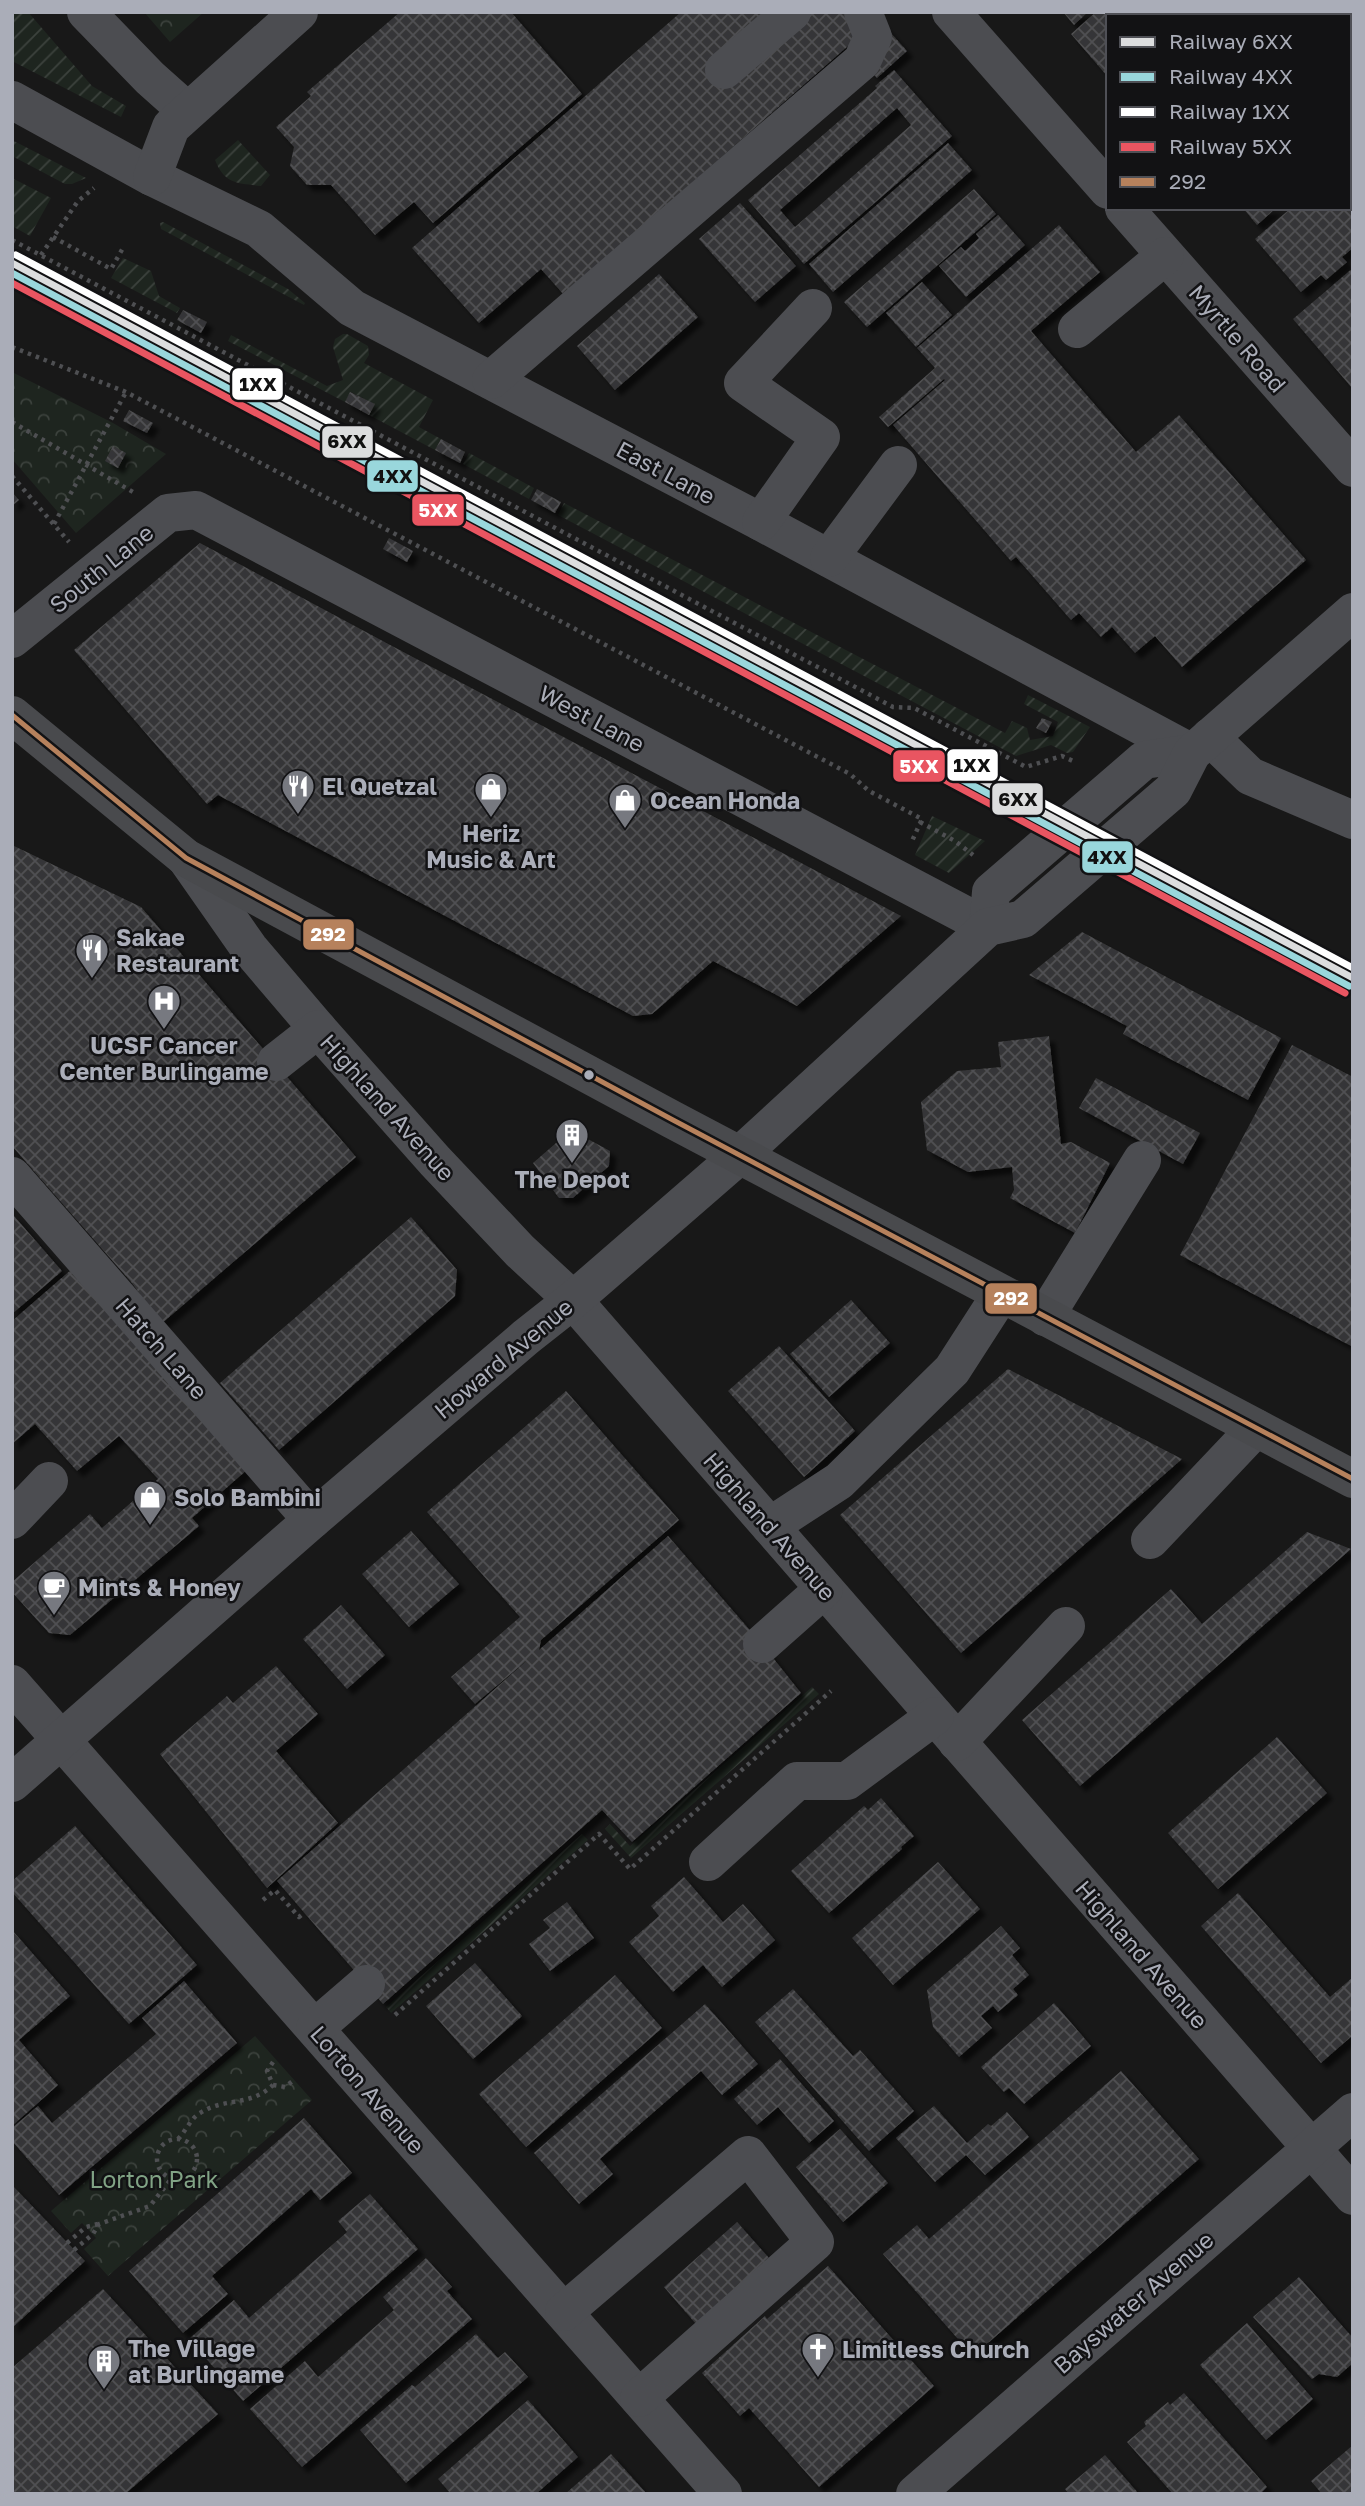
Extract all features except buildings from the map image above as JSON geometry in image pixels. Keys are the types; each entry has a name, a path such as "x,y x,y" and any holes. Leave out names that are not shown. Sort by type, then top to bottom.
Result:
{"main road":[{"path":"12,715 186,858 1353,1479"}],"street":[{"path":"86,12 150,78 187,111"},
{"path":"152,177 171,127 299,12"},
{"path":"724,70 792,12"},
{"path":"491,380 862,61 873,37 863,12"},
{"path":"951,12 1106,188"},
{"name":"East Lane","path":"12,100 152,177 259,229 352,308 829,558 1201,745 1250,776 1353,820"},
{"name":"Myrtle Road","path":"1126,210 1353,468"},
{"path":"1077,329 1166,256"},
{"path":"761,522 821,437 743,383 813,307"},
{"path":"829,558 898,465"},
{"name":"South Lane","path":"12,639 168,513 196,510"},
{"name":"West Lane","path":"196,510 988,928"},
{"path":"988,928 991,892 1067,825 1144,760 1201,745 1353,612"},
{"name":"Highland Avenue","path":"186,858 249,948 318,1029 435,1161 520,1251 573,1300 1353,2196"},
{"name":"Howard Avenue","path":"12,1783 312,1520 740,1155 988,928"},
{"path":"276,1062 318,1029"},
{"path":"1045,1317 1142,1160"},
{"name":"Hatch Lane","path":"12,1176 312,1520"},
{"path":"769,1526 839,1480 952,1370 1002,1294"},
{"path":"1150,1539 1256,1428"},
{"path":"12,1520 49,1480"},
{"path":"762,1644 824,1589"},
{"path":"708,1862 797,1781 847,1781 946,1729 1066,1626"},
{"name":"Lorton Avenue","path":"12,1684 723,2494"},
{"path":"315,2028 366,1984"},
{"name":"Bayswater Avenue","path":"915,2494 1353,2112"},
{"path":"564,2312 748,2155 815,2242 639,2398"}],"path":[{"path":"40,255 78,201 97,186"},
{"path":"53,237 111,269 123,248"},
{"path":"12,240 893,707 914,708 1026,766 1062,756 1073,761"},
{"path":"12,347 126,392 850,775 869,791 922,819 910,845"},
{"path":"54,524 126,392"},
{"path":"12,422 134,492"},
{"path":"12,476 72,546"},
{"path":"920,822 955,841 976,858"},
{"path":"386,2023 599,1834 630,1869 831,1691"},
{"path":"263,1900 275,1890 299,1917 305,1912"},
{"path":"273,2085 267,2071 275,2059"},
{"path":"178,2139 187,2130 195,2115 226,2102 253,2099 273,2085 285,2087 294,2080"},
{"path":"178,2139 190,2144 197,2162 190,2174 171,2179 160,2171 156,2158 161,2146 178,2139"},
{"path":"67,2243 86,2227 150,2206 171,2179"},
{"path":"74,2250 93,2234 99,2224"}],"green space":[{"path":"12,12 28,12 92,86 126,106 121,117 12,61"},
{"path":"144,12 204,12 170,42"},
{"path":"12,140 86,178 65,184 12,156"},
{"path":"238,140 270,175 261,186 233,181 223,174 215,160"},
{"path":"12,178 51,198 30,236 12,226"},
{"path":"163,222 288,289 305,303 304,305 161,229 160,223"},
{"path":"123,258 151,271 159,296 180,308 177,313 111,278"},
{"path":"343,334 368,346 369,355 364,363 433,400 419,427 441,439 435,450 369,415 374,404 351,392 345,402 228,341 231,335 327,386 343,380 333,347 335,339"},
{"path":"12,372 113,423 166,454 76,533 12,459"},
{"path":"469,453 534,488 529,499 463,464"},
{"path":"564,503 1005,733 1012,721 1027,728 1030,740 1053,736 1058,722 1024,704 1028,695 1090,727 1073,752 1067,753 1051,745 1016,756 558,515"},
{"path":"932,816 985,841 949,873 915,855"},
{"path":"812,1687 819,1694 631,1858 605,1829 610,1824 630,1846"},
{"path":"582,1834 588,1840 391,2013 386,2007"},
{"name":"Lorton Park","path":"255,2036 312,2100 108,2276 84,2249 96,2238 82,2223 71,2233 51,2211"}],"rail line":[{"name":"1XX","path":"16,255 1353,968"},
{"name":"6XX","path":"12,263 1353,978"},
{"name":"4XX","path":"12,273 1349,986"},
{"name":"5XX","path":"12,283 1345,993"}],"transit line":[{"name":"292","path":"12,715 186,858 673,1120 1353,1479"}],"place":[{"name":"El Quetzal","path":"298,816"},
{"name":"Heriz Music & Art","path":"491,819"},
{"name":"Ocean Honda","path":"625,830"},
{"name":"Sakae Restaurant","path":"92,980"},
{"name":"UCSF Cancer Center Burlingame","path":"164,1031"},
{"name":"The Depot","path":"572,1165"},
{"name":"Solo Bambini","path":"150,1527"},
{"name":"Mints & Honey","path":"54,1617"},
{"name":"Limitless Church","path":"818,2379"},
{"name":"The Village at Burlingame","path":"104,2391"}]}
